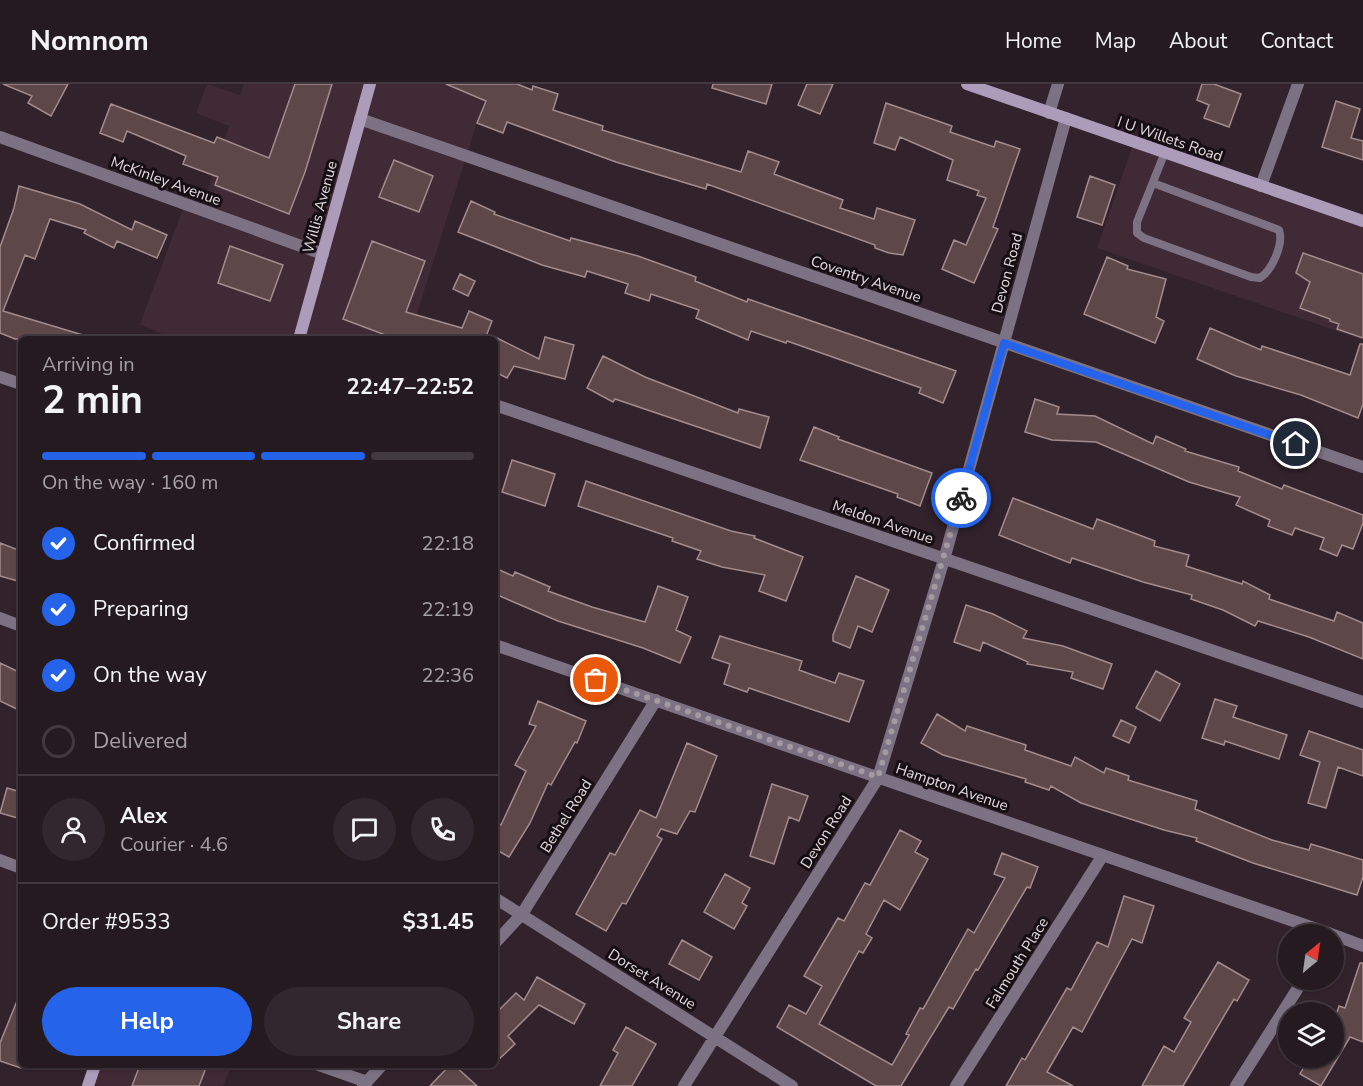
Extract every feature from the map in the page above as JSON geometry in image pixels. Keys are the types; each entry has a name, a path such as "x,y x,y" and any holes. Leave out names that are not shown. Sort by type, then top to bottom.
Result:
{"main road":[{"name":"Willis Avenue","path":"301,336 370,84"},
{"name":"I U Willets Road","path":"967,84 1363,221"},
{"path":"88,1086 93,1068"}],"street":[{"path":"1049,113 1058,84"},
{"path":"1261,186 1298,84"},
{"name":"Devon Road","path":"684,1086 878,777 944,558 1066,118"},
{"name":"Coventry Avenue","path":"360,119 1363,467"},
{"name":"McKinley Avenue","path":"0,137 323,254"},
{"path":"0,377 18,383"},
{"name":"Meldon Avenue","path":"498,406 1363,702"},
{"path":"0,618 18,625"},
{"name":"Hampton Avenue","path":"498,646 1301,924"},
{"name":"Bethel Road","path":"498,940 522,914 656,700"},
{"name":"Falmouth Place","path":"956,1086 1103,855"},
{"path":"0,860 18,867"},
{"name":"Dorset Avenue","path":"498,900 792,1086"},
{"name":"Hampton Avenue","path":"1344,939 1363,945"},
{"path":"1236,1086 1297,990"},
{"path":"326,1068 365,1084 379,1068"}],"lane":[{"path":"1153,183 1279,230 1281,236 1278,247 1266,274 1260,278 1251,277 1144,238 1135,228 1165,152"}],"shaded area":[{"path":"207,84 240,95 244,84 489,84 410,336 166,336 140,324 185,203 201,209 229,126 196,113"},
{"path":"1134,142 1363,221 1363,340 1097,248"},
{"path":"94,1068 231,1068 223,1086 88,1086"}],"building":[{"path":"3,84 68,84 51,116 28,103 32,96"},
{"path":"295,84 332,84 305,172 289,214 215,185 218,177 183,164 186,156 127,131 123,142 100,133 111,104 214,143 217,137 269,158"},
{"path":"446,84 517,84 532,90 533,86 558,94 553,110 603,126 602,130 741,172 748,151 779,162 774,174 843,200 840,208 874,219 877,208 915,220 903,255 889,253 875,248 875,245 707,184 706,189 616,162 507,122 503,133 477,123 486,101"},
{"path":"713,84 772,84 766,104 712,88"},
{"path":"807,84 833,84 820,114 798,105"},
{"path":"1202,84 1214,84 1241,94 1229,127 1204,118 1209,105 1197,100"},
{"path":"1336,101 1360,109 1351,138 1363,141 1363,160 1322,147"},
{"path":"886,103 952,126 950,132 994,147 996,141 1020,149 993,227 998,229 974,283 942,269 954,240 966,245 986,198 977,195 979,191 947,180 953,160 900,137 895,150 874,143"},
{"path":"394,160 433,176 419,212 379,197"},
{"path":"1090,176 1115,185 1102,225 1077,217"},
{"path":"19,186 80,204 132,230 135,221 167,235 157,258 117,241 114,248 84,233 86,230 50,219 35,259 25,255 3,311 83,336 18,336 18,339 15,339 0,333 0,247"},
{"path":"471,201 495,212 494,214 570,241 571,238 638,256 696,277 695,281 747,302 748,299 956,371 943,403 919,393 921,388 787,341 786,343 751,331 748,340 696,318 699,310 651,294 649,301 625,293 628,284 587,271 585,277 542,265 458,232"},
{"path":"372,241 425,261 406,312 462,328 469,311 492,321 486,336 388,336 343,319"},
{"path":"230,246 283,265 270,301 218,283"},
{"path":"1303,253 1363,274 1363,338 1337,329 1339,324 1300,308 1310,282 1296,273"},
{"path":"1107,257 1128,266 1127,269 1166,279 1156,317 1164,321 1155,343 1084,314"},
{"path":"460,274 475,281 468,296 453,289"},
{"path":"1210,328 1261,350 1262,346 1350,375 1360,344 1363,344 1363,404 1358,418 1301,395 1236,376 1197,359"},
{"path":"545,337 574,345 565,379 514,366 507,378 498,374 498,338 539,359"},
{"path":"603,356 645,377 738,413 739,409 769,417 760,448 615,399 613,402 587,388"},
{"path":"1035,399 1059,407 1057,414 1095,416 1153,444 1156,436 1186,449 1185,451 1239,467 1238,471 1282,489 1284,485 1363,515 1363,523 1353,549 1342,545 1337,556 1320,549 1324,538 1295,528 1292,535 1268,526 1270,520 1236,505 1240,497 1189,482 1096,442 1052,440 1025,432"},
{"path":"814,427 839,437 838,439 932,473 920,506 897,497 898,494 800,460"},
{"path":"512,460 555,474 545,506 502,492"},
{"path":"586,481 731,531 755,536 754,538 803,557 786,601 759,591 765,575 722,567 697,559 701,551 672,541 673,538 578,506"},
{"path":"1013,498 1093,529 1097,519 1155,541 1154,546 1189,555 1186,566 1242,584 1243,581 1270,595 1269,599 1334,621 1337,612 1363,623 1363,659 1309,637 1258,621 1255,626 1223,610 1191,599 1192,595 1143,582 1072,558 1070,563 999,535"},
{"path":"0,543 18,550 18,581 0,576"},
{"path":"498,569 513,576 515,572 550,587 548,591 592,607 645,622 658,586 688,597 676,630 691,637 680,663 643,648 558,621 498,595"},
{"path":"856,576 889,590 872,632 858,626 850,648 833,641 833,635"},
{"path":"966,605 993,614 1027,631 1023,638 1063,646 1112,664 1103,689 1071,678 1073,672 1027,664 1028,662 983,642 980,651 954,642"},
{"path":"720,636 802,661 799,670 835,683 839,673 864,681 849,722 749,688 747,692 724,684 730,664 712,658"},
{"path":"0,663 18,672 18,710 0,701"},
{"path":"1156,671 1180,684 1160,721 1136,708"},
{"path":"1215,699 1237,706 1233,717 1287,735 1279,759 1225,741 1224,745 1202,738"},
{"path":"538,701 586,721 577,743 575,742 551,785 548,783 530,823 509,857 498,851 498,823 501,825 526,771 515,765 536,726 529,724"},
{"path":"937,714 965,731 967,726 1026,745 1025,750 1071,766 1075,757 1104,773 1106,768 1129,776 1128,780 1197,801 1195,809 1272,840 1309,850 1311,844 1363,860 1363,877 1357,895 1253,863 1196,841 1197,838 1164,830 1081,803 1051,786 1049,790 1025,782 1026,779 943,755 921,743"},
{"path":"1121,720 1136,727 1129,743 1113,736"},
{"path":"1309,731 1363,750 1363,776 1338,767 1326,808 1308,803 1320,762 1300,755"},
{"path":"687,743 717,756 695,812 690,811 677,834 661,829 657,836 662,839 626,904 622,903 606,931 576,914 610,853 615,855 640,810 656,818"},
{"path":"772,784 808,796 799,821 789,817 774,864 750,856"},
{"path":"7,788 18,791 18,818 0,813"},
{"path":"900,830 921,841 915,852 928,859 900,910 884,900 866,934 872,938 863,953 859,951 819,1024 892,1065 909,1035 906,1034 920,1008 923,1009 968,929 974,933 1005,878 994,874 1002,853 1038,867 1030,888 1027,887 978,970 976,969 953,1009 949,1007 901,1086 876,1086 777,1027 789,1005 806,1014 822,986 804,976 838,918 844,921 865,883 870,885"},
{"path":"725,874 750,888 742,903 747,906 734,929 704,912"},
{"path":"1124,896 1154,906 1142,943 1132,939 1082,1032 1073,1027 1047,1072 1073,1086 1006,1086 1022,1058 1025,1060 1067,988 1071,990 1097,942 1108,947"},
{"path":"682,940 712,957 699,980 669,964"},
{"path":"1218,962 1249,980 1237,1001 1234,999 1183,1086 1142,1086 1164,1046 1174,1052 1191,1022 1184,1018"},
{"path":"1360,963 1363,963 1363,1042 1350,1037 1344,1047 1345,1008"},
{"path":"537,977 585,1004 574,1024 539,1005 508,1036 515,1044 498,1060 498,1011 516,993 524,1000"},
{"path":"18,998 18,1067 0,1061 0,1043"},
{"path":"626,1027 656,1044 632,1086 600,1086 618,1053 613,1050"},
{"path":"139,1068 206,1068 199,1086 132,1086"},
{"path":"447,1068 457,1068 477,1086 430,1086"},
{"path":"1303,1068 1332,1068 1321,1086 1300,1074"}],"way so far":[{"path":"596,680 878,777 961,498"}],"route":[{"path":"961,498 1004,343 1296,444"}]}
